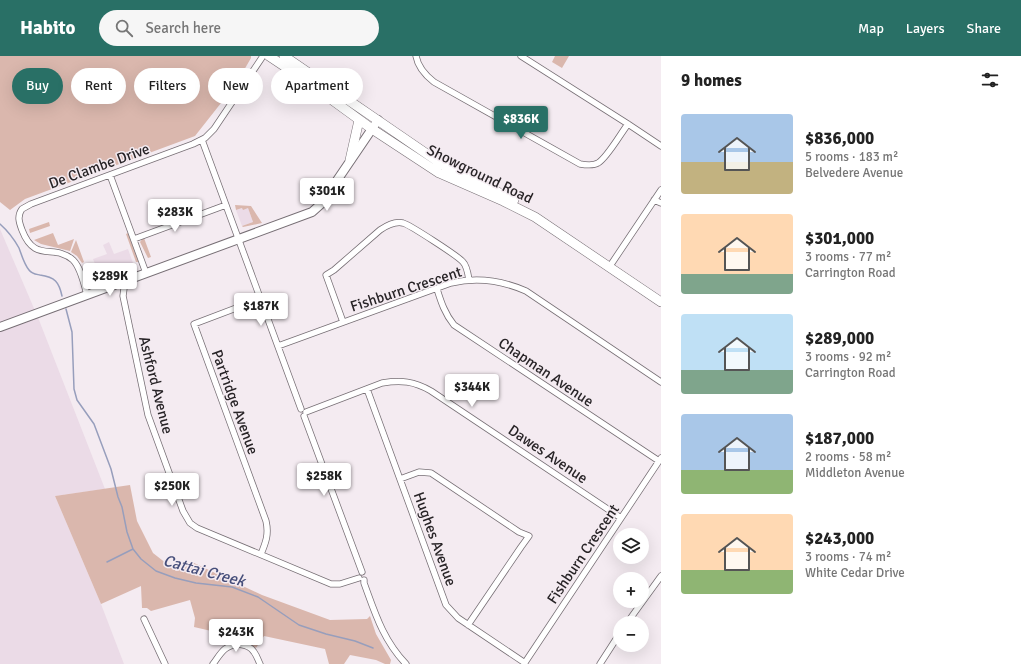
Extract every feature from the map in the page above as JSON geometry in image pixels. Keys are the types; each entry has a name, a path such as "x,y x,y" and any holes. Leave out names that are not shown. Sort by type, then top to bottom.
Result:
{"main road":[{"name":"Showground Road","path":"269,56 372,129 439,173 503,201 535,217 661,302"},
{"name":"Showground Road","path":"284,56 443,165 524,204 661,295"},
{"path":"350,160 359,120"},
{"path":"0,327 312,212 321,204 378,120"}],"street":[{"name":"De Clambe Drive","path":"87,295 74,262 65,256 34,248 27,242 20,223 19,216 22,209 27,205 202,140 214,129 263,56"},
{"path":"416,56 424,73 434,82 580,164 590,165 599,163 628,124"},
{"path":"521,56 661,146"},
{"path":"202,140 383,632 394,650 406,664"},
{"path":"110,175 146,273"},
{"path":"612,263 661,190"},
{"path":"654,200 661,203"},
{"path":"134,239 226,205"},
{"path":"343,322 326,275 334,270 387,225 403,223 457,256 464,262 469,280"},
{"name":"Fishburn Crescent","path":"278,346 451,284 469,280 486,280 504,282 526,291 661,382"},
{"name":"Ashford Avenue","path":"125,281 123,296 148,415 186,517 190,523 197,528 331,584 340,584 362,577"},
{"name":"Chapman Avenue","path":"437,289 448,319 454,325 660,460"},
{"name":"Partridge Avenue","path":"260,299 194,324 266,521 268,538 261,554"},
{"name":"Dawes Avenue","path":"303,412 382,383 394,381 419,384 621,518"},
{"name":"Hughes Avenue","path":"367,389 446,605 453,614 524,663"},
{"name":"Fishburn Crescent","path":"524,663 660,460"},
{"path":"400,479 418,472 431,473 520,532 530,536 468,625"},
{"path":"632,616 661,576"},
{"path":"144,619 165,664"},
{"path":"213,664 225,649 232,645 238,644 246,646 252,650 260,664"},
{"path":"600,664 613,644"}],"shaded area":[{"path":"0,56 251,56 245,68 208,68 208,104 220,104 195,136 25,199 10,210 0,202"},
{"path":"555,56 569,56 562,68 552,62"},
{"path":"235,205 251,206 262,223 243,227 242,226 253,222 248,208 236,210"},
{"path":"248,208 253,222 242,226 236,210"},
{"path":"49,222 50,226 30,233 29,229"},
{"path":"0,229 39,320 105,489 55,496 101,604 124,664 0,664"},
{"path":"53,233 58,245 74,239 70,251 41,244 34,240"},
{"path":"128,233 138,262 136,262 126,234"},
{"path":"143,238 151,257 148,258 140,242"},
{"path":"76,240 84,262 82,263 77,256 71,252"},
{"path":"109,242 114,254 128,249 134,266 101,278 93,259 107,254 103,245"},
{"path":"95,263 101,278 105,277 105,279 91,283 85,267"},
{"path":"130,485 137,521 153,553 176,571 194,563 262,595 330,620 367,619 370,616 376,634 391,660 390,664 350,655 344,664 329,664 325,649 264,636 256,648 241,642 229,642 225,644 220,633 194,627 195,618 190,600 151,611 147,608 142,608 141,586 101,604 55,496"}],"waterway":[{"name":"Cattai Creek","path":"0,224 15,241 23,260 30,271 34,274 49,277 56,281 62,296"},
{"name":"Cattai Creek","path":"66,309 72,332 74,389 77,400 94,424 111,469 122,507 127,532 133,549 141,559 156,571 175,578 196,583 232,587 258,597 299,625 326,634 355,641 373,648"},
{"path":"107,562 133,549"}]}
